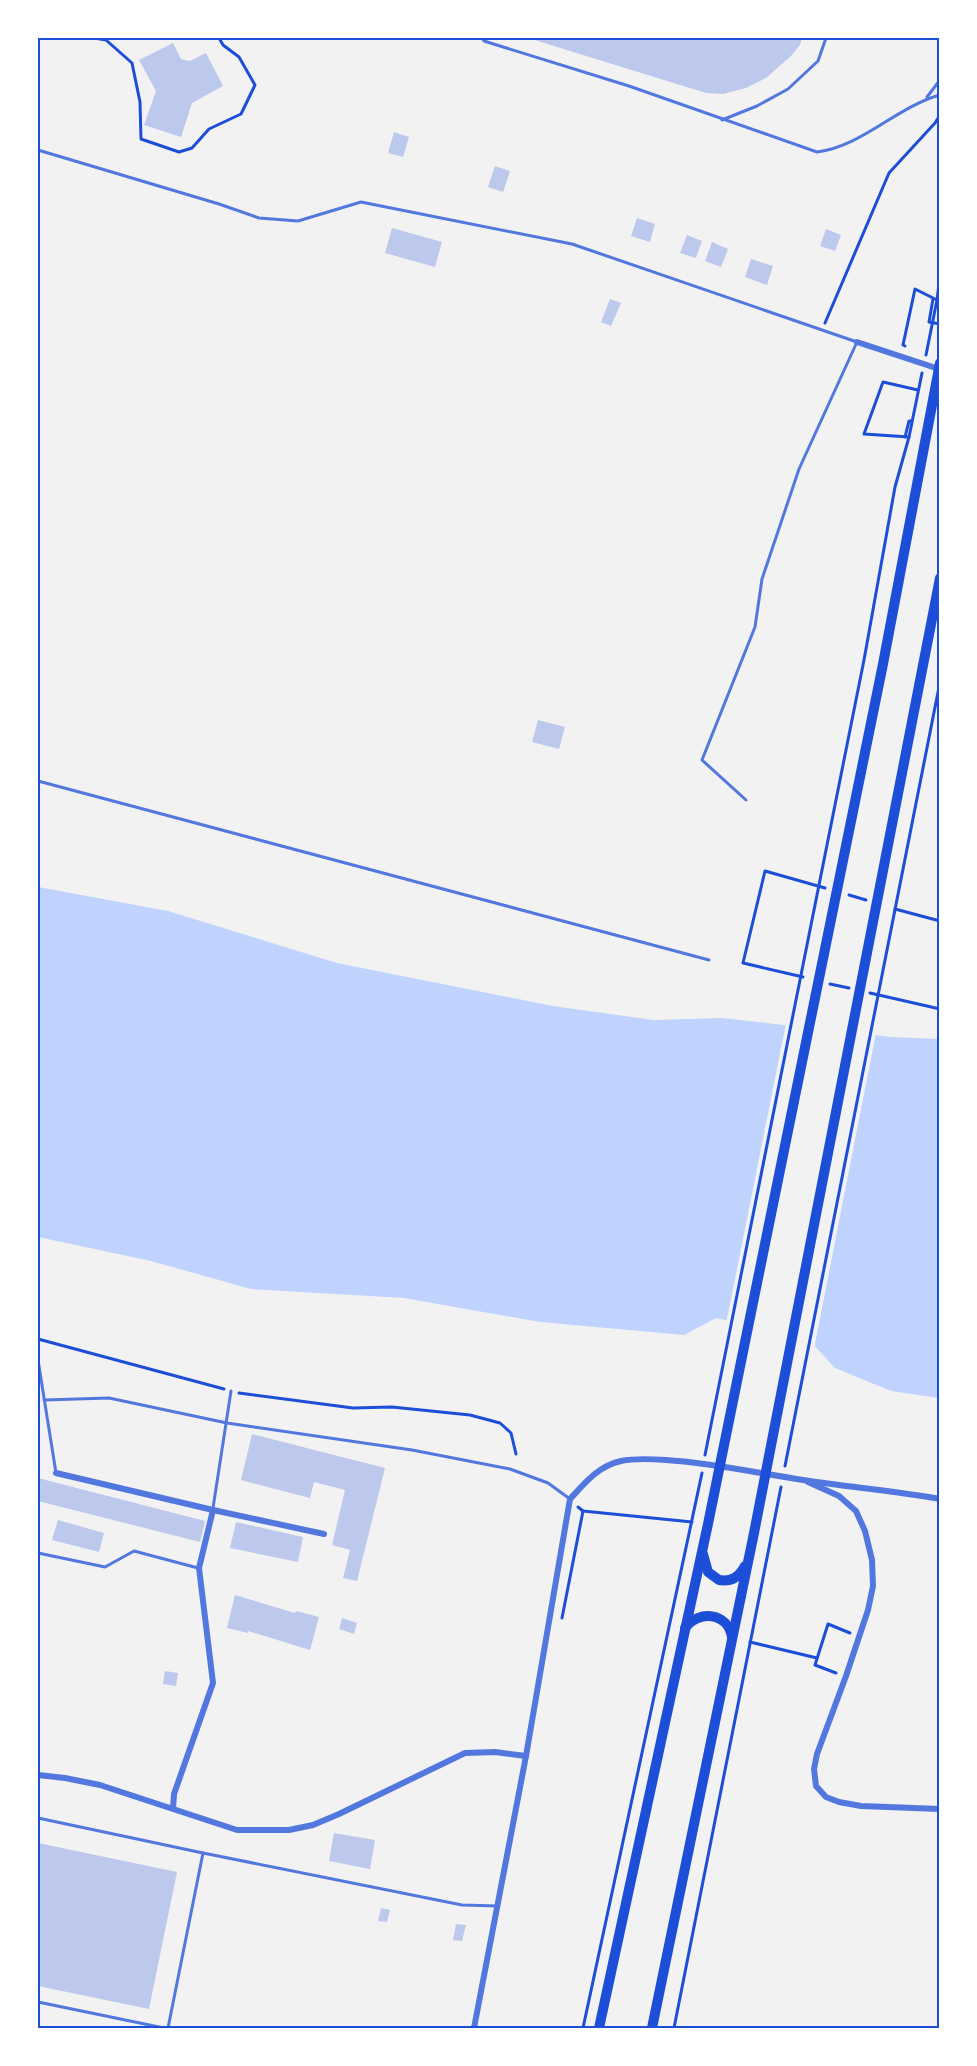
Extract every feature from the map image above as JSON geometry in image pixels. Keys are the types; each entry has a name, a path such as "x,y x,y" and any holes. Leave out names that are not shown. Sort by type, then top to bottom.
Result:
{"main road":[{"path":"599,2028 708,1524 883,664 939,363"},
{"path":"652,2028 754,1533 939,578"},
{"path":"702,1551 708,1572 719,1581 739,1576 749,1557"},
{"path":"685,1628 698,1617 707,1615 720,1618 732,1633 732,1643"}],"street":[{"path":"857,342 939,369"},
{"path":"474,2028 526,1755 570,1499 589,1478 604,1468 621,1461 649,1459 729,1466 802,1480 939,1499"},
{"path":"56,1473 324,1534"},
{"path":"802,1480 839,1496 856,1511 866,1531 872,1560 873,1586 859,1637 817,1754 814,1769 816,1786 826,1797 839,1802 861,1806 939,1809"},
{"path":"173,1808 174,1794 213,1683 200,1568 213,1510"},
{"path":"38,1775 100,1785 237,1830 289,1830 313,1825 339,1814 465,1753 495,1752 526,1755"}],"lane":[{"path":"482,38 484,41 629,86 817,152 834,150 884,124 926,98 939,94"},
{"path":"722,120 788,89 818,61 826,38"},
{"path":"926,98 939,80"},
{"path":"38,150 259,218 298,221 361,202 572,244 857,342 800,469 762,579 755,627 702,760 746,800"},
{"path":"38,781 709,960"},
{"path":"38,1360 56,1473"},
{"path":"213,1510 231,1391"},
{"path":"44,1400 108,1398 226,1423 372,1443 510,1469 548,1483 570,1499"},
{"path":"38,1553 105,1567 134,1551 200,1568"},
{"path":"38,1818 462,1905 498,1906"},
{"path":"38,2002 166,2028 203,1853"}],"path":[{"path":"94,38 106,40 132,63 140,102 141,139 179,152 192,148 209,129 241,114 255,85 239,57 223,45 219,38"},
{"path":"822,330 889,173 935,123 939,115"},
{"path":"912,348 903,345 915,289 937,300 939,276"},
{"path":"933,298 928,322 939,324"},
{"path":"921,351 930,353"},
{"path":"583,2028 692,1521 864,660 895,487 909,437 864,434 884,382 928,392"},
{"path":"905,437 909,421"},
{"path":"785,1466 939,682"},
{"path":"38,1339 231,1391 353,1408 392,1407 470,1415 500,1423 511,1433 516,1454"},
{"path":"675,2028 783,1478"},
{"path":"583,1511 692,1521"},
{"path":"846,1676 815,1665 828,1624 859,1637"},
{"path":"750,1642 817,1658"}],"water":[{"path":"38,887 168,911 337,963 553,1006 653,1020 722,1018 891,1037 939,1039 939,1398 891,1391 835,1368 808,1339 716,1318 684,1335 540,1322 404,1298 251,1289 151,1261 38,1237"}],"pier":[{"path":"786,1023 876,1033 814,1349 807,1342 726,1324"}],"building":[{"path":"528,38 802,38 800,45 791,56 766,78 746,88 723,94 706,93"},
{"path":"173,43 181,59 190,61 206,53 223,86 192,103 181,137 144,125 156,91 139,60"},
{"path":"394,132 409,137 403,157 388,153"},
{"path":"495,166 510,171 503,192 488,187"},
{"path":"637,218 655,224 650,242 631,236"},
{"path":"392,228 442,242 435,267 385,253"},
{"path":"826,229 841,235 835,251 820,246"},
{"path":"687,235 702,241 696,258 680,253"},
{"path":"712,242 728,249 721,267 705,261"},
{"path":"751,259 773,266 767,285 745,277"},
{"path":"610,299 621,303 611,326 601,322"},
{"path":"538,720 565,727 559,749 532,742"},
{"path":"252,1434 385,1468 357,1581 343,1578 350,1550 332,1545 345,1490 314,1482 310,1498 241,1480"},
{"path":"38,1478 205,1521 200,1542 38,1501"},
{"path":"58,1520 104,1533 99,1552 52,1540"},
{"path":"236,1522 303,1537 298,1562 230,1548"},
{"path":"235,1595 295,1613 296,1611 319,1617 310,1650 248,1631 248,1633 227,1628"},
{"path":"342,1618 357,1623 354,1634 339,1629"},
{"path":"165,1671 178,1673 176,1686 163,1684"},
{"path":"334,1833 375,1840 370,1869 329,1861"},
{"path":"38,1843 177,1872 149,2009 38,1986"},
{"path":"381,1908 390,1910 387,1922 378,1921"},
{"path":"456,1924 466,1925 462,1941 453,1940"}]}
